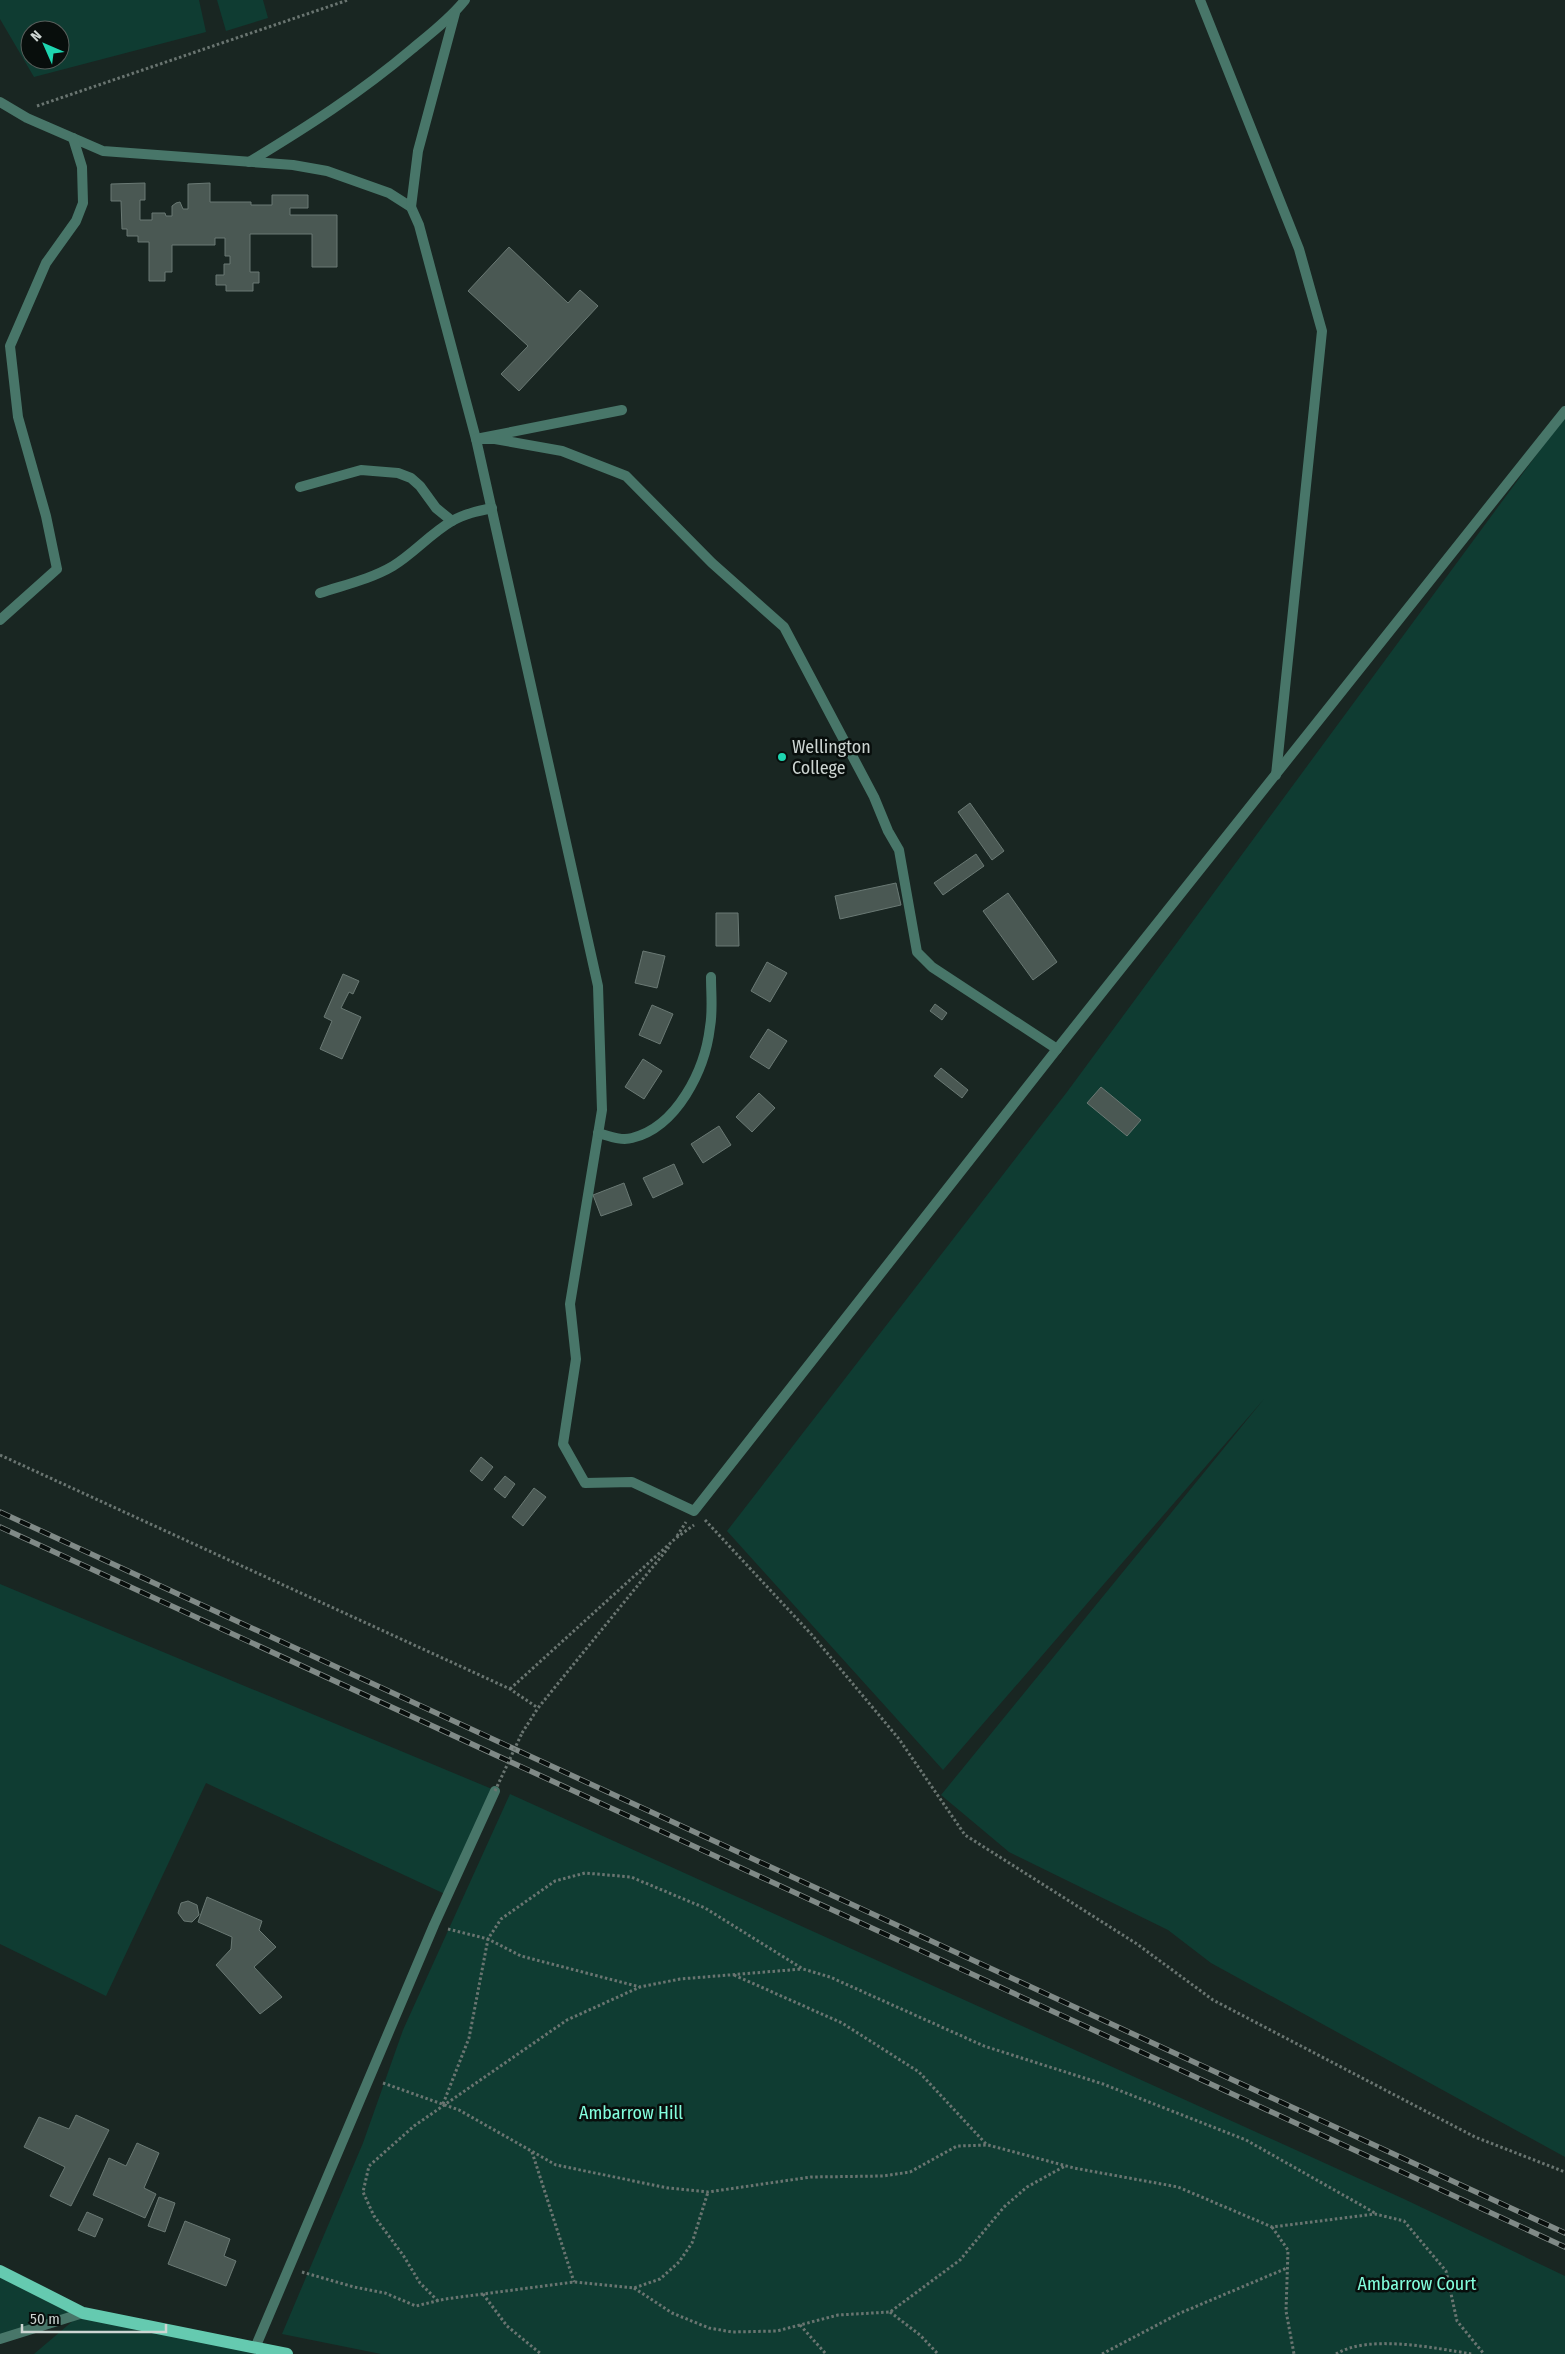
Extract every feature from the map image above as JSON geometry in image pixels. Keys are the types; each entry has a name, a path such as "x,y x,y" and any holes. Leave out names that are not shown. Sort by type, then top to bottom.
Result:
{"main road":[{"path":"0,2271 83,2312 287,2354"}],"street":[{"path":"249,162 329,113 380,76 455,13 465,0"},
{"path":"1200,0 1298,249 1322,330 1276,776"},
{"path":"410,207 418,151 455,13"},
{"path":"0,102 103,152 293,165 327,171 389,193 410,207 419,225 476,439 598,986 602,1110 570,1304 576,1359 563,1444 585,1483 632,1482 694,1511 1057,1049 1565,411"},
{"path":"0,620 57,570 46,516 18,417 10,346 46,263 76,221 83,203 82,167 73,138"},
{"path":"476,439 622,410"},
{"path":"476,439 495,439 562,450 626,476 712,563 784,627 874,797 888,831 899,850 917,952 932,967 1057,1049"},
{"path":"300,487 362,470 398,473 411,478 420,486 436,508 452,521"},
{"path":"320,593 376,574 392,566 452,521 469,513 492,508"},
{"path":"598,1133 617,1138 631,1138 645,1134 660,1124 689,1090 703,1058 710,1027 711,977"},
{"path":"255,2348 434,1925 495,1791"},
{"path":"0,2340 83,2312"}],"path":[{"path":"18,112 348,0"},
{"path":"0,1455 510,1689 538,1708"},
{"path":"510,1689 676,1538 704,1519 812,1635 899,1739 965,1835 1137,1944 1213,2000 1475,2137 1565,2172"},
{"path":"495,1791 522,1733 538,1708 676,1538"},
{"path":"443,2104 469,2038 488,1938 501,1919 555,1881 585,1873 630,1877 705,1908 803,1969 830,1977 984,2046 1103,2084 1246,2140 1375,2214 1404,2221 1446,2271 1457,2321 1484,2354"},
{"path":"434,1925 488,1938 521,1956 640,1987"},
{"path":"438,2301 420,2283 403,2255 374,2216 363,2192 369,2166 414,2126 443,2104 567,2020 640,1987 680,1979 803,1969"},
{"path":"734,1975 842,2023 919,2072 988,2145"},
{"path":"369,2078 459,2110 556,2165 668,2188 708,2192 811,2177 883,2176 910,2172 957,2146 988,2145 1065,2166 1178,2187 1272,2227 1375,2214"},
{"path":"532,2151 574,2282"},
{"path":"634,2288 672,2313 710,2328 732,2332 777,2331 838,2315 890,2312 960,2260 1004,2207 1028,2187 1065,2166"},
{"path":"289,2268 331,2281 385,2293 416,2306 482,2294 574,2282 634,2288 660,2279 679,2262 692,2243 708,2192"},
{"path":"1272,2227 1288,2250 1286,2311 1294,2354"},
{"path":"1102,2354 1178,2314 1287,2268"},
{"path":"482,2294 507,2326 541,2354"},
{"path":"890,2312 920,2335 938,2354"},
{"path":"800,2325 826,2354"},
{"path":"1336,2354 1347,2347 1406,2343 1472,2354"}],"green space":[{"path":"0,0 199,0 206,32 70,68 70,20 20,20 20,53 0,19"},
{"path":"217,0 263,0 268,18 226,31"},
{"path":"30,70 61,70 34,77"},
{"path":"1565,416 1565,2157 1211,1963 1168,1930 1009,1852 941,1795 1264,1399 943,1770 727,1531 1067,1092"},
{"path":"0,1584 492,1789 447,1895 206,1783 106,1996 0,1944"},
{"name":"Ambarrow Hill","path":"510,1794 1404,2199 1565,2276 1565,2354 381,2354 282,2334 363,2143 403,2030"},
{"path":"0,2271 83,2313 287,2354 34,2354 81,2314 0,2339"}],"building":[{"path":"145,183 145,200 140,200 140,220 152,220 152,213 165,213 166,216 172,216 172,206 180,202 183,209 188,209 188,184 210,183 210,202 251,202 251,205 272,205 272,195 308,195 308,208 290,208 290,215 337,215 337,267 312,267 312,234 250,234 250,272 259,272 259,283 253,283 253,291 226,291 226,285 216,285 216,275 224,275 224,264 230,264 230,256 225,256 225,238 215,238 215,245 172,245 172,272 165,272 165,281 149,281 149,242 138,242 138,236 127,236 127,229 122,229 121,201 111,201 111,184"},
{"path":"509,247 568,303 580,290 598,306 519,391 501,374 528,346 468,291"},
{"path":"970,803 1004,851 992,860 958,812"},
{"path":"976,854 984,866 943,895 934,883"},
{"path":"896,883 901,905 840,919 835,896"},
{"path":"1008,893 1057,962 1033,980 983,911"},
{"path":"716,913 738,913 739,946 716,946"},
{"path":"643,951 665,956 657,988 635,983"},
{"path":"767,962 787,973 770,1002 751,991"},
{"path":"343,974 359,981 353,994 349,992 341,1008 361,1017 342,1059 320,1049 332,1021 324,1017"},
{"path":"935,1004 947,1013 942,1020 930,1011"},
{"path":"652,1005 673,1014 660,1044 639,1035"},
{"path":"768,1029 787,1041 769,1069 750,1057"},
{"path":"643,1059 662,1071 644,1099 625,1087"},
{"path":"941,1068 968,1090 962,1098 934,1076"},
{"path":"1101,1087 1141,1120 1127,1136 1087,1103"},
{"path":"759,1093 775,1108 752,1132 736,1117"},
{"path":"719,1126 731,1145 703,1163 691,1144"},
{"path":"674,1164 683,1184 653,1198 643,1178"},
{"path":"624,1183 632,1205 601,1216 593,1195"},
{"path":"481,1457 493,1467 482,1481 470,1471"},
{"path":"505,1476 515,1484 505,1498 494,1489"},
{"path":"534,1488 546,1497 523,1526 512,1517"},
{"path":"207,1897 262,1921 259,1930 276,1947 254,1967 282,1997 260,2014 216,1965 231,1949 232,1937 198,1922"},
{"path":"188,1901 197,1905 199,1915 192,1922 184,1921 178,1913 181,1903"},
{"path":"76,2115 109,2130 71,2206 50,2196 65,2167 24,2147 39,2117 69,2129"},
{"path":"137,2143 159,2153 144,2188 156,2194 145,2218 93,2195 109,2158 126,2166"},
{"path":"159,2197 175,2203 165,2232 148,2226"},
{"path":"87,2212 103,2219 95,2237 78,2230"},
{"path":"185,2221 230,2239 224,2256 236,2261 226,2286 168,2264"}],"railway":[{"path":"0,1512 1565,2233"},
{"path":"0,1527 1565,2247"}],"place":[{"name":"Wellington College","path":"782,757"}],"park label":[{"name":"Ambarrow Court","path":"1417,2284"}]}
